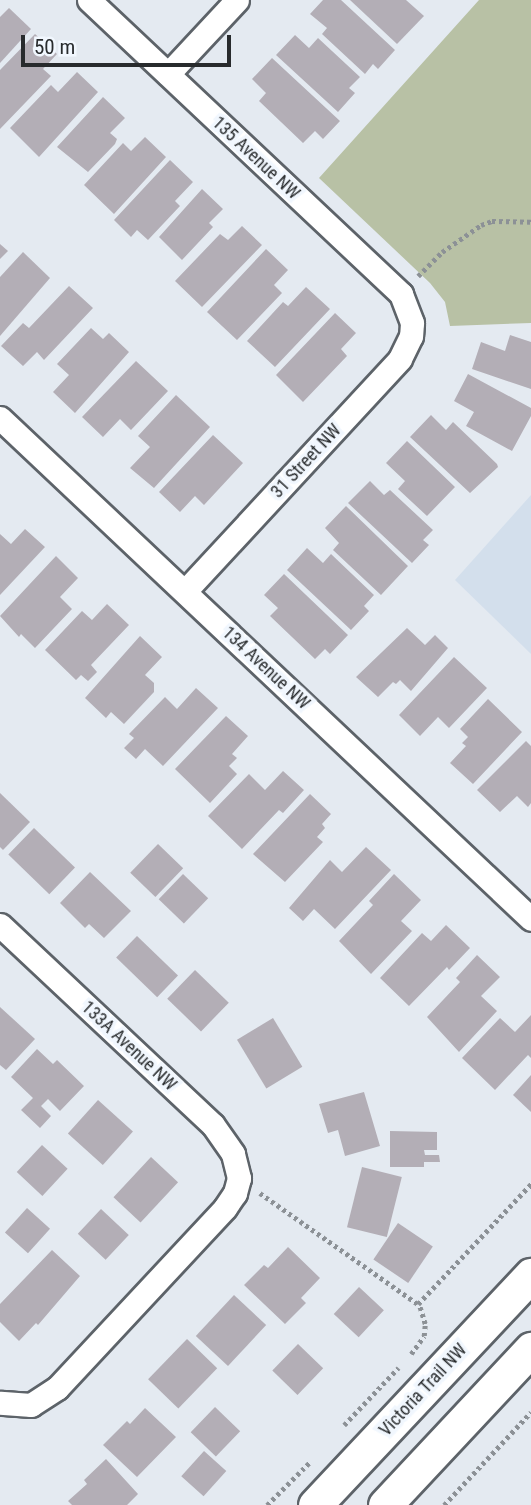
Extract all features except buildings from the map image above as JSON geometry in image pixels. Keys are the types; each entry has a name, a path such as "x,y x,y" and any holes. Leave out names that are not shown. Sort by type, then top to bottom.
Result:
{"main road":[{"name":"Victoria Trail NW","path":"315,1505 531,1275"},
{"path":"385,1505 531,1349"}],"street":[{"name":"135 Avenue NW","path":"89,0 401,295 412,324"},
{"path":"168,74 237,0"},
{"name":"31 Street NW","path":"186,591 400,359 411,336 412,324"},
{"name":"134 Avenue NW","path":"0,418 531,919"},
{"name":"133A Avenue NW","path":"0,925 213,1125 233,1154 239,1178"},
{"path":"8,1405 31,1405 57,1388 225,1208 239,1178"}],"path":[{"path":"401,295 443,252 481,225 492,221 531,222"},
{"path":"239,1178 419,1304 425,1324 424,1336 418,1346 336,1435"},
{"path":"419,1304 531,1184"},
{"path":"444,1505 531,1412"},
{"path":"267,1505 318,1454"}],"shaded area":[{"path":"531,495 531,654 455,580"}],"green space":[{"path":"479,0 531,0 531,323 450,326 445,302 430,283 319,178"}]}
